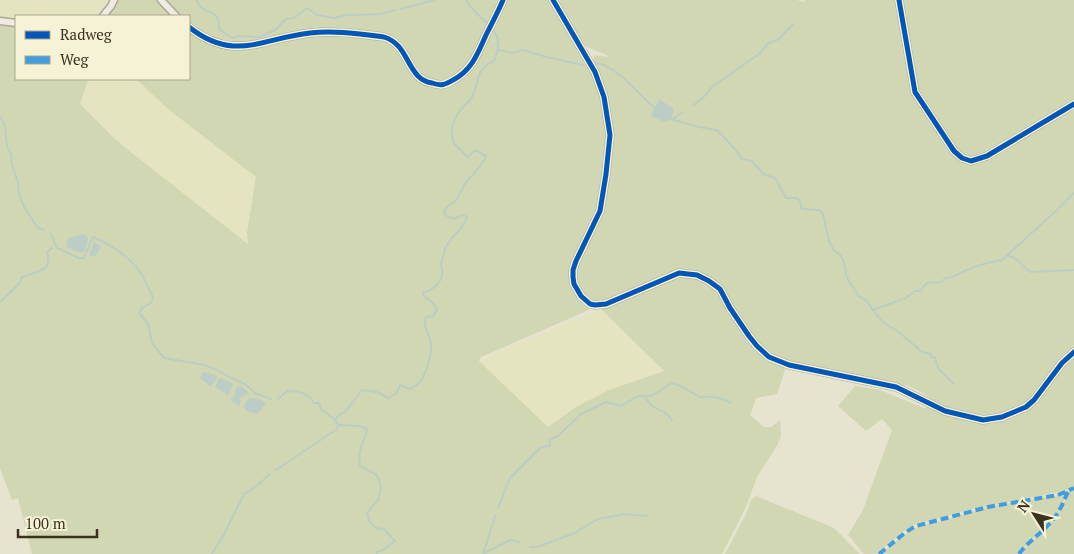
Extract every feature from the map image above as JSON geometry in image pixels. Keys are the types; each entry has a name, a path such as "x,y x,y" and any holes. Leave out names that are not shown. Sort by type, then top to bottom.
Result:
{"street":[{"path":"104,15 114,0"},
{"path":"161,0 175,15"},
{"path":"190,28 212,42 242,46 312,32 384,37 390,39 403,51 417,76 435,84 445,85 461,76 471,66 503,0"},
{"path":"553,0 595,72 604,97 610,135 600,211 573,270 574,284 581,296 590,304 595,306 606,304 679,273 697,275 709,281 720,290 749,336 769,357 789,365 896,387 945,411 983,420 1002,417 1026,407 1034,400 1062,363 1074,352"},
{"path":"899,0 915,92 954,151 962,158 971,161 987,156 1074,104"},
{"path":"0,21 15,23"}],"green space":[{"path":"0,0 114,0 104,15 15,15 15,23 0,21"},
{"path":"114,0 551,0 595,79 601,94 606,124 606,151 600,200 571,272 589,310 481,357 479,361 548,427 576,407 609,390 664,371 601,309 678,276 698,278 711,285 740,330 755,349 782,364 785,370 777,394 756,398 750,415 764,427 771,427 780,420 781,435 778,444 757,477 745,509 722,554 32,554 18,498 12,500 0,468 0,21 15,23 15,80 88,80 80,104 115,139 248,244 247,233 256,177 168,109 137,80 190,80 190,15 104,15"},
{"path":"555,0 797,0 804,2 805,0 897,0 912,83 921,97 916,85 900,0 1074,0 1074,349 1029,402 1003,414 985,417 971,415 941,405 906,385 903,388 782,360 771,355 761,348 714,282 700,273 678,271 669,273 602,302 588,299 577,285 576,268 598,218 610,129 593,63 594,55 608,57 589,48 578,39"},
{"path":"88,80 137,80 168,109 256,177 247,233 248,245 115,139 80,103"},
{"path":"601,309 664,371 609,390 576,407 548,428 480,362 491,355"},
{"path":"1074,356 1074,486 1059,492 968,510 917,524 908,528 876,554 864,554 848,535 863,510 892,430 882,419 866,431 838,406 855,386 880,390 924,408 930,406 944,413 989,424 1013,417 1026,410 1036,401 1064,364"},
{"path":"1074,489 1074,554 1021,554 1054,519 1028,543 1019,554 881,554 904,535 920,526 988,507 1068,492 1058,513 1068,495"},
{"path":"756,496 834,528 860,554 725,554 747,512 751,500"}],"shaded area":[{"path":"659,99 674,109 671,119 665,122 651,116"},
{"path":"84,234 88,240 85,251 82,253 66,247 68,238"},
{"path":"94,242 101,246 95,257 89,255"},
{"path":"203,372 216,375 217,378 212,385 210,386 200,378"},
{"path":"219,378 229,381 233,385 228,395 215,387"},
{"path":"238,386 243,387 249,393 239,398 241,401 239,406 232,402 231,399 235,395 235,390"},
{"path":"249,398 259,399 266,403 258,414 248,412 243,407"}],"waterway":[{"path":"197,0 202,8 217,17 219,29 232,38 239,36 260,37 275,30 286,19 294,18 307,8 317,15 334,18 348,15 381,14 395,10"},
{"path":"401,9 434,0"},
{"path":"377,554 377,552 395,541 384,529 376,528 369,521 367,513 378,500 381,487 377,475 360,466 360,451 367,429 359,426 338,425 335,420 346,411 362,390 377,392 389,398 397,393 400,385 410,389 414,387 419,383 428,364 431,344 425,321 426,317 433,316 437,310 434,304 424,296 423,292 432,289 440,281 442,274 441,264 447,244 463,226 467,217 462,215 454,219 445,215 444,211 456,200 466,182 480,167 486,156 475,150 468,157 466,156 454,144 453,126 460,110 471,99 480,73 483,68 494,61 498,49 498,40 495,33 466,0"},
{"path":"694,105 712,87 759,54 769,43 779,39 793,24"},
{"path":"499,50 512,53 523,50 583,65"},
{"path":"595,63 603,65 619,75 656,109"},
{"path":"673,119 683,112"},
{"path":"0,116 5,126 7,146 11,154 19,194 25,209 38,228 44,230"},
{"path":"670,119 717,130 742,159 752,161 763,174 775,178 786,198 796,198 800,201 802,209 819,210 823,214 829,241 844,262 849,282 858,296 866,300 873,310 906,298 915,291 920,291 927,283 942,282 945,278 953,277 964,271 1002,260 1074,193"},
{"path":"51,234 57,248 79,258 84,258 93,237 117,250 134,264 153,297 152,302 142,308 139,313 148,324 152,343 164,358 205,365 245,384 255,393 271,399"},
{"path":"0,302 20,283 22,277 46,267 48,264 47,252 52,248"},
{"path":"1007,255 1018,260 1031,272 1074,270"},
{"path":"873,310 883,322 900,333 922,352 931,354 931,357 935,358 938,368 954,384"},
{"path":"498,508 510,478 541,447 550,446 550,439 558,436 581,414 606,402 621,406 638,396 651,396 672,383 700,397 713,397 731,403"},
{"path":"278,399 287,391 302,393 308,396 314,403 319,403 321,409 335,420"},
{"path":"645,396 652,406 665,412 672,420"},
{"path":"276,470 337,429 338,425"},
{"path":"212,554 244,494 257,486 270,474"},
{"path":"530,547 537,547 573,534 598,519 625,514 648,516"},
{"path":"483,554 495,516"},
{"path":"485,553 510,540 519,542"}],"marked path":[{"path":"879,554 916,526 988,507 1058,495 1074,488"},
{"path":"1019,554 1055,517 1068,492"}],"cycle path":[{"path":"190,28 205,38 220,44 235,46 263,43 319,32 384,37 391,40 401,49 421,79 443,84 460,76 470,66 503,0"},
{"path":"553,0 595,72 604,97 610,135 600,211 573,270 574,284 581,296 590,304 606,304 679,273 697,275 720,289 749,336 769,357 789,365 896,387 945,411 983,420 1002,417 1026,407 1034,400 1062,363 1074,352"},
{"path":"899,0 915,92 954,151 962,158 971,161 987,156 1074,104"}]}
